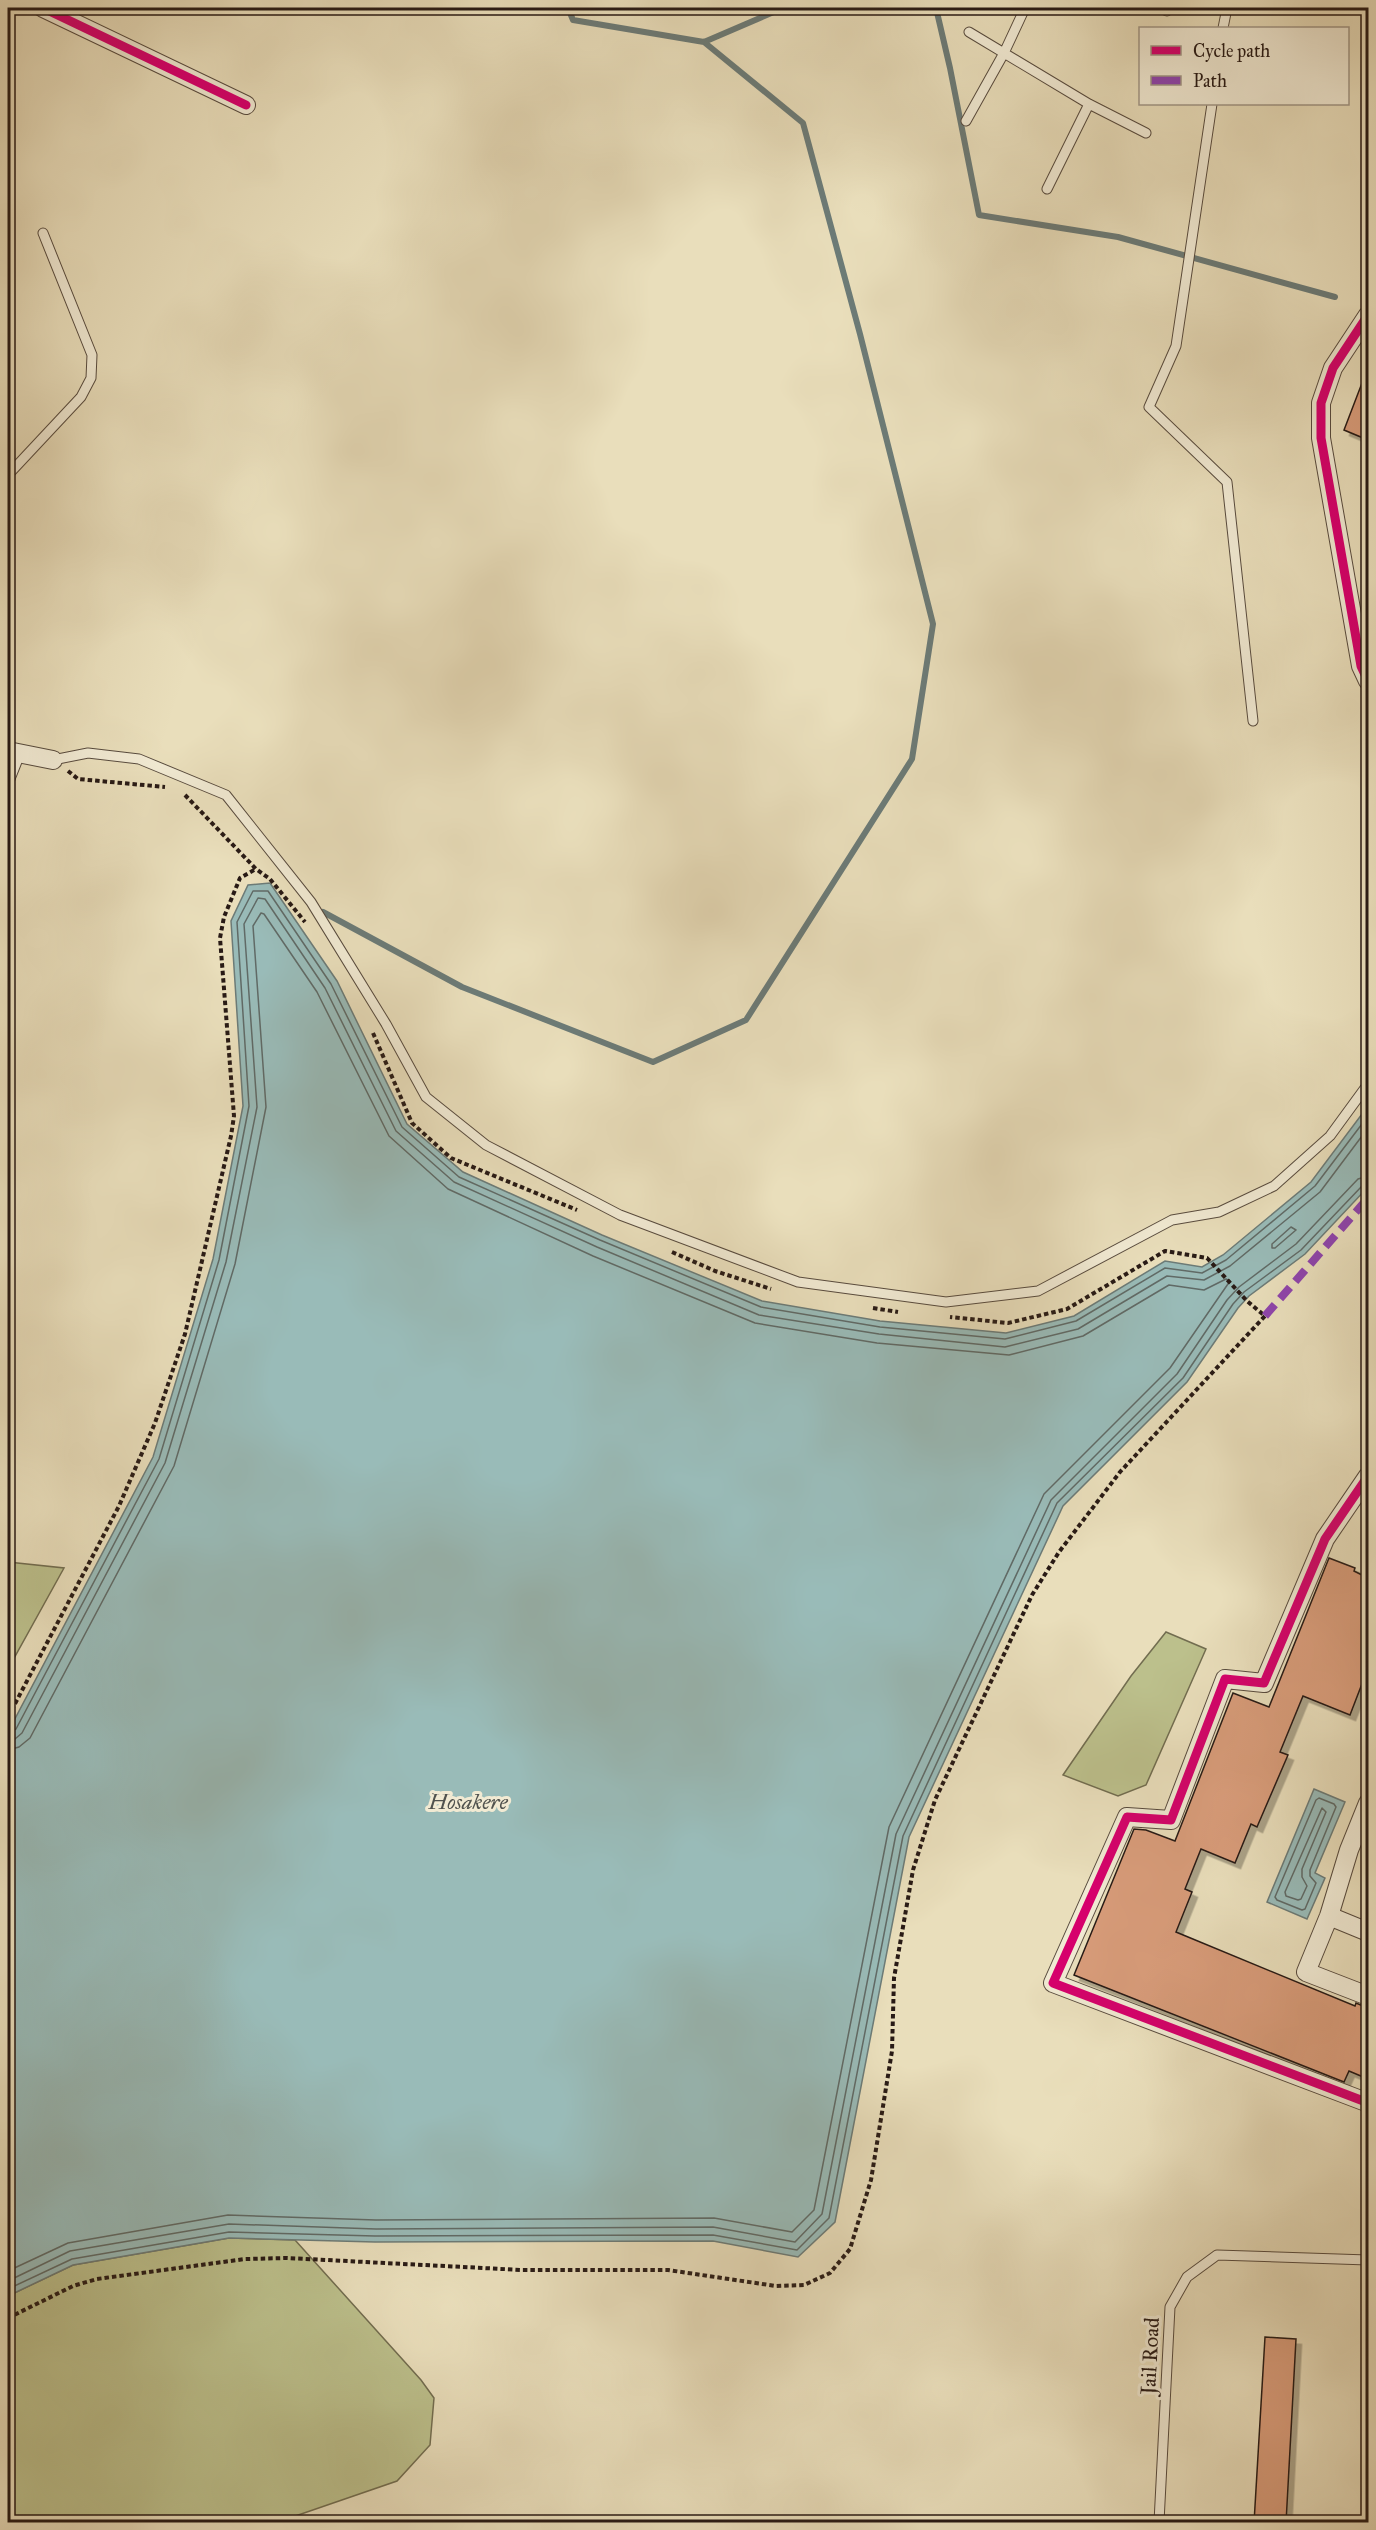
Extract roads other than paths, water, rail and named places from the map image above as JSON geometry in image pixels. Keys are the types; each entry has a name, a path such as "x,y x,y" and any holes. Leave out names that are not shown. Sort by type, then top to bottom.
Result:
{"street":[{"path":"43,8 246,105"},
{"path":"1368,315 1333,368 1321,403 1320,438 1361,666 1368,681"},
{"path":"14,752 53,760"},
{"path":"1368,1476 1325,1539 1264,1683 1225,1678 1171,1820 1127,1817 1053,1983 1368,2102"},
{"path":"1368,1803 1349,1850 1329,1916 1306,1972 1368,1996"},
{"path":"1329,1916 1368,1932"}],"lane":[{"path":"966,121 1004,53 1025,8"},
{"path":"1223,27 1227,8"},
{"path":"969,32 1089,104 1146,133"},
{"path":"1047,189 1089,104"},
{"path":"1212,105 1176,346 1149,407 1227,482 1253,722"},
{"path":"8,475 81,396 91,378 92,355 44,233"},
{"path":"8,784 14,752"},
{"path":"53,760 88,753 138,759 226,795 311,902 386,1024 426,1097 486,1145 620,1215 798,1282 946,1302 1038,1292 1172,1220 1219,1212 1274,1186 1330,1136 1368,1084"},
{"name":"Jail Road","path":"1159,2523 1170,2307 1187,2277 1217,2255 1368,2260"}],"water":[{"name":"Hosakere","path":"270,883 337,981 407,1124 463,1172 602,1235 762,1301 880,1321 1006,1333 1074,1316 1165,1261 1202,1267 1223,1255 1311,1182 1368,1106 1368,1187 1305,1254 1249,1296 1238,1308 1187,1382 1063,1506 909,1837 835,2222 798,2257 713,2241 375,2242 229,2238 73,2265 8,2296 8,1732 153,1457 213,1259 243,1106 231,921 248,885"},
{"path":"1314,1789 1345,1802 1315,1873 1325,1878 1307,1919 1267,1902"}],"waterway":[{"path":"568,8 573,20 704,42 783,8"},
{"path":"936,8 979,215 1118,237 1335,297"},
{"path":"323,912 462,987 653,1062 746,1020 912,759 933,624 860,334 803,123 704,42"}]}
